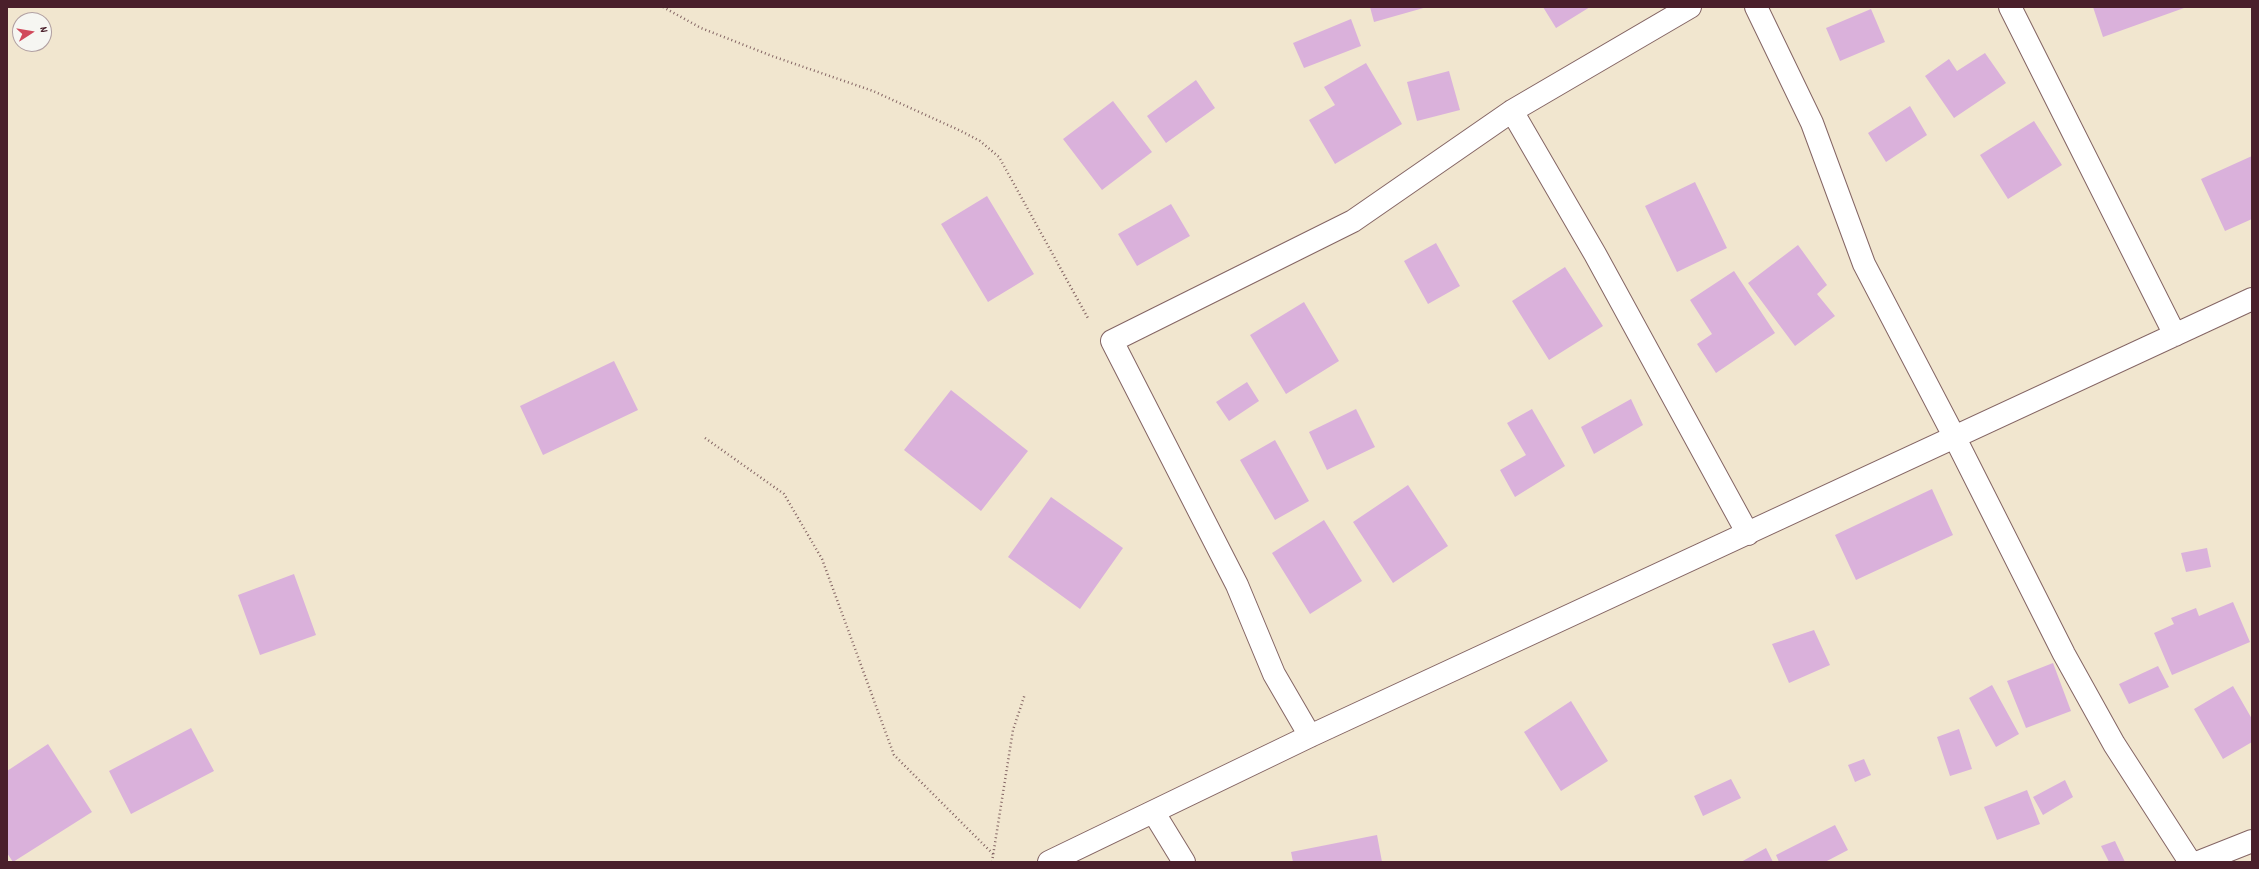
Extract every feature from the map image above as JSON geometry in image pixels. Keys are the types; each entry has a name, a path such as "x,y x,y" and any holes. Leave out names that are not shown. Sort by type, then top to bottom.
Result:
{"street":[{"path":"1310,736 1274,674 1237,585 1112,341 1353,222 1512,111 1690,7"},
{"path":"1756,7 1812,123 1864,264 1955,438 2064,654 2114,744 2190,862"},
{"path":"2010,7 2176,334"},
{"path":"1512,111 1595,254 1748,534"},
{"path":"1049,862 1154,813 1310,736 2252,299"},
{"path":"1154,813 1184,862"},
{"path":"2199,862 2252,841"}],"path":[{"path":"663,7 701,28 772,56 873,91 980,141 999,157 1086,317 1112,341"},
{"path":"705,438 784,494 822,559 894,755 993,854"},
{"path":"992,862 1013,730 1025,694"}],"building":[{"path":"1370,7 1427,7 1374,22"},
{"path":"1543,7 1590,7 1556,28"},
{"path":"2093,7 2184,7 2184,8 2103,37"},
{"path":"1871,9 1885,42 1840,61 1826,28"},
{"path":"1351,19 1361,46 1304,68 1293,43"},
{"path":"1985,53 2006,83 1954,118 1925,76 1949,59 1957,71"},
{"path":"1366,63 1402,124 1335,164 1309,120 1335,105 1324,87"},
{"path":"1449,71 1460,110 1417,121 1407,82"},
{"path":"1196,80 1215,108 1166,143 1147,116"},
{"path":"1113,101 1152,152 1102,190 1063,139"},
{"path":"1910,106 1927,135 1886,162 1868,133"},
{"path":"2034,121 2062,165 2008,199 1980,155"},
{"path":"2252,156 2252,219 2225,231 2201,179"},
{"path":"1695,182 1727,248 1677,272 1645,206"},
{"path":"987,196 1034,274 988,302 941,224"},
{"path":"1171,204 1190,236 1137,266 1118,234"},
{"path":"1436,243 1460,286 1428,304 1404,261"},
{"path":"1798,245 1827,285 1817,294 1835,316 1795,346 1748,283"},
{"path":"1565,267 1603,326 1549,360 1512,301"},
{"path":"1734,271 1775,333 1716,373 1697,344 1712,334 1690,300"},
{"path":"1304,302 1339,361 1286,394 1250,335"},
{"path":"614,361 638,410 543,455 520,406"},
{"path":"1247,382 1259,401 1229,421 1216,402"},
{"path":"951,390 1028,451 981,511 904,450"},
{"path":"1631,399 1643,425 1594,454 1581,427"},
{"path":"1356,409 1375,447 1327,470 1309,432"},
{"path":"1532,409 1565,466 1515,497 1500,470 1526,455 1507,423"},
{"path":"1275,440 1309,501 1275,520 1240,460"},
{"path":"1408,485 1448,546 1393,583 1353,522"},
{"path":"1932,489 1953,535 1856,580 1835,535"},
{"path":"1051,497 1123,548 1080,609 1008,557"},
{"path":"1324,520 1362,581 1310,614 1272,553"},
{"path":"2207,548 2211,567 2186,572 2181,553"},
{"path":"294,574 316,635 260,655 238,595"},
{"path":"2233,602 2250,642 2172,675 2154,633 2174,624 2171,618 2196,608 2199,616"},
{"path":"1814,630 1830,665 1789,683 1772,644"},
{"path":"2053,663 2071,711 2026,728 2007,681"},
{"path":"2158,666 2169,687 2129,704 2119,684"},
{"path":"1992,685 2019,734 1996,747 1969,698"},
{"path":"2233,686 2252,719 2252,742 2223,759 2194,709"},
{"path":"1571,701 1608,761 1561,791 1524,732"},
{"path":"191,728 214,771 131,814 109,771"},
{"path":"1959,729 1972,769 1950,776 1937,737"},
{"path":"48,744 92,812 13,862 7,853 7,771"},
{"path":"1864,759 1871,775 1855,782 1848,765"},
{"path":"1731,779 1741,798 1703,816 1694,796"},
{"path":"2065,780 2073,797 2043,815 2033,797"},
{"path":"2027,790 2040,824 1997,840 1984,807"},
{"path":"1835,825 1848,850 1825,862 1779,862 1776,855"},
{"path":"1377,835 1382,862 1293,862 1291,852"},
{"path":"2115,841 2125,862 2109,862 2101,846"},
{"path":"1766,848 1773,862 1741,862"}]}
